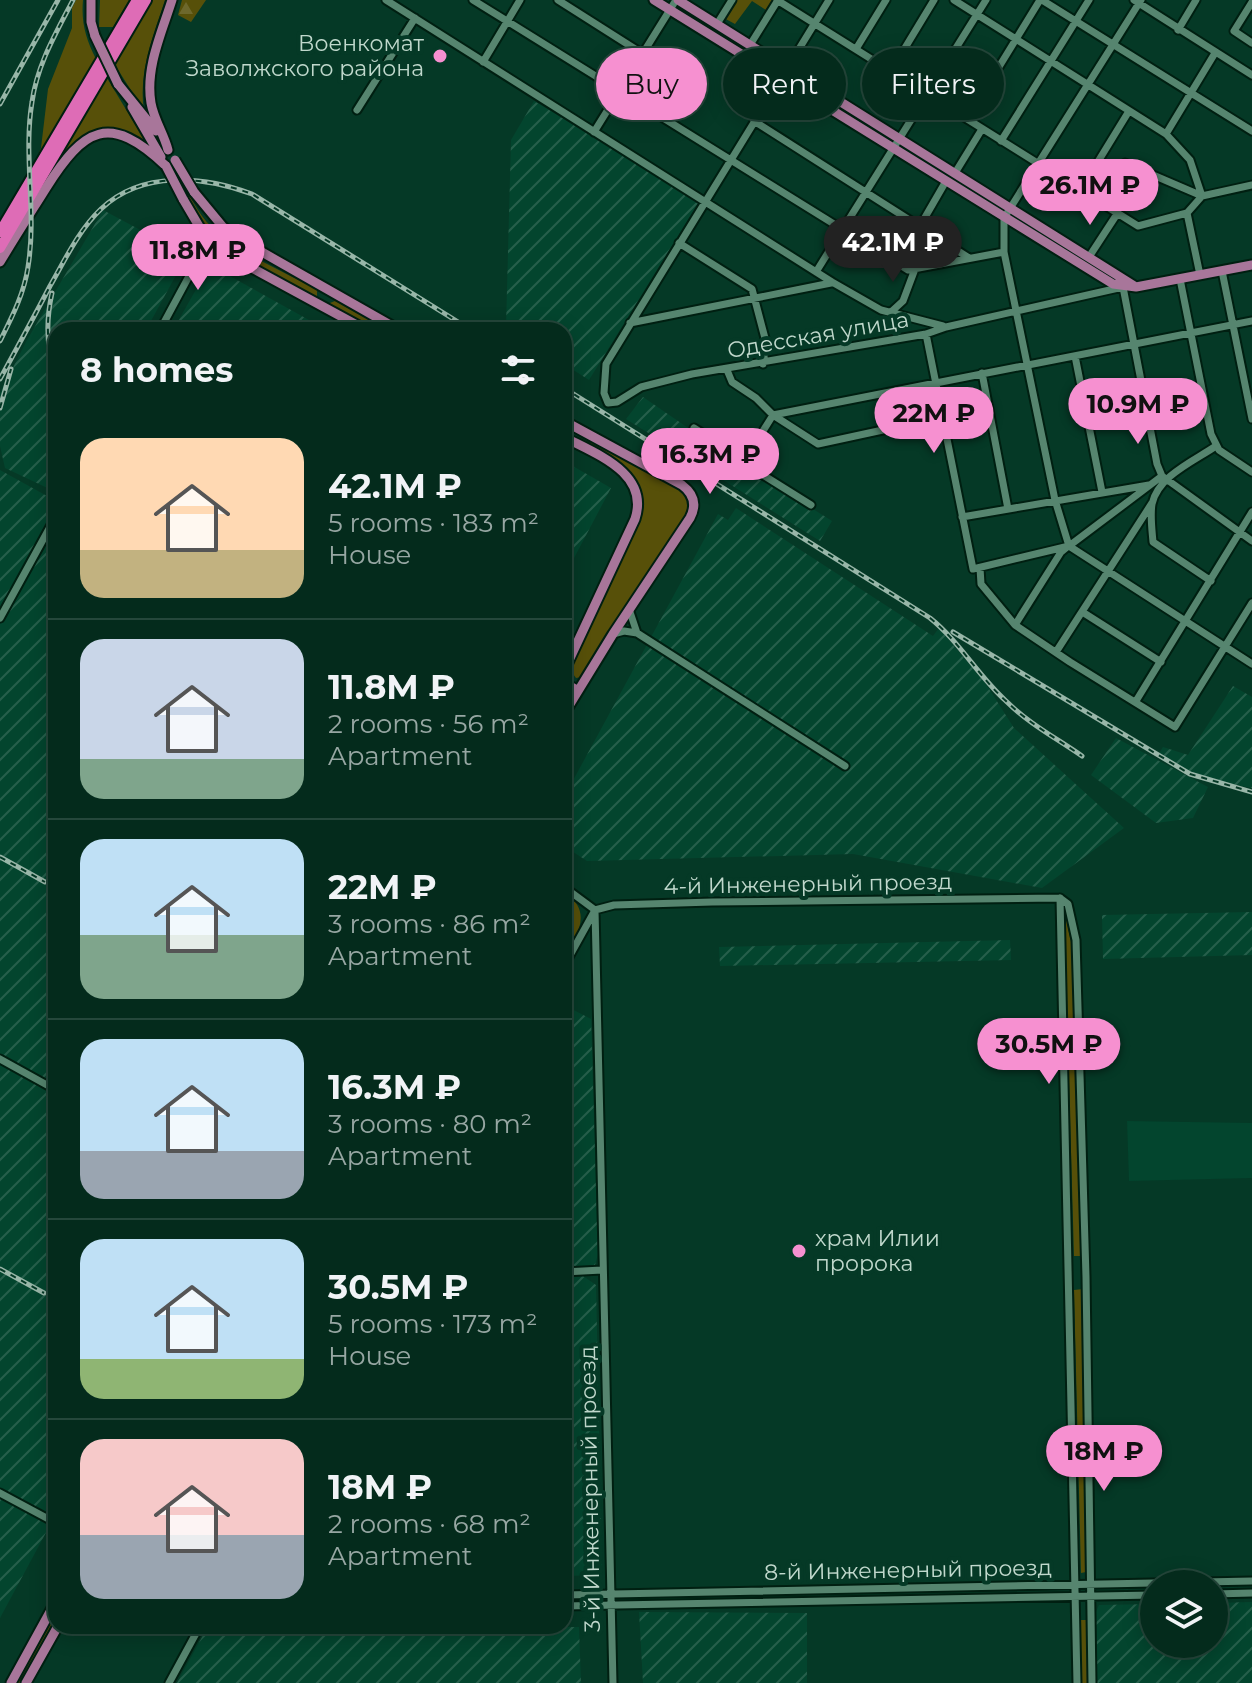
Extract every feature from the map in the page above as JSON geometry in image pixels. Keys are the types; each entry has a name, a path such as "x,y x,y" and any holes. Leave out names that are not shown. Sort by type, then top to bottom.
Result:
{"highway":[{"path":"0,232 137,0"},
{"path":"0,248 146,0"}],"main road":[{"path":"91,0 91,22 95,36 197,225 238,262 351,322"},
{"path":"168,150 151,103 150,84 155,53 172,0"},
{"path":"654,0 731,48"},
{"path":"677,0 755,48"},
{"path":"121,87 145,115 194,192 231,233 384,322"},
{"path":"846,105 1136,287"},
{"path":"846,119 1109,282 1136,287 1252,265"},
{"path":"0,262 67,155 87,138 110,133 130,137 166,166"},
{"path":"320,305 328,291"},
{"path":"572,426 682,485 693,500 690,518 572,699"},
{"path":"578,445 585,433"},
{"path":"572,442 628,475 636,490 638,506 635,519 572,654"},
{"path":"572,687 577,690"},
{"path":"11,1683 48,1623"},
{"path":"26,1683 54,1634"}],"street":[{"path":"386,0 832,282 881,310 946,327"},
{"path":"473,0 596,77"},
{"path":"483,62 520,0"},
{"path":"558,0 634,48"},
{"path":"647,48 677,0"},
{"path":"717,24 732,0"},
{"path":"750,45 778,0 862,53"},
{"path":"800,48 829,0"},
{"path":"856,49 886,0"},
{"path":"905,48 934,0"},
{"path":"954,0 1166,134 1190,160 1202,196"},
{"path":"955,48 986,0"},
{"path":"1004,60 1041,0 1252,131"},
{"path":"1001,141 1089,0"},
{"path":"1178,30 1196,0"},
{"path":"1252,75 1178,30 1138,1 1004,218 1004,252 1055,500 1069,546 1252,664"},
{"path":"1252,2 1234,31 1252,43"},
{"path":"357,110 415,18"},
{"path":"1166,134 1215,53"},
{"path":"1080,191 1129,111"},
{"path":"594,132 601,120"},
{"path":"666,120 908,270 1004,252"},
{"path":"816,272 910,120"},
{"path":"968,120 1138,226 1187,213 1202,196"},
{"path":"630,323 754,121 969,258"},
{"path":"955,173 982,129"},
{"path":"1125,163 1202,196 1252,185"},
{"path":"920,226 946,181"},
{"path":"1187,213 1200,275"},
{"path":"1089,257 1117,214"},
{"path":"164,322 209,239"},
{"path":"679,243 752,289 766,342 763,364"},
{"path":"891,312 903,301 915,269"},
{"path":"1222,271 1252,419"},
{"path":"1180,279 1211,434 1216,446 1252,472"},
{"path":"630,323 832,282"},
{"path":"1123,287 1157,464 1164,478 1252,541"},
{"name":"Одесская улица","path":"630,323 606,364 604,393 608,403 617,402 641,387 692,374 926,334 1123,287"},
{"path":"748,455 773,415 1252,321"},
{"path":"926,334 973,569 1069,546"},
{"path":"1075,356 1102,492"},
{"path":"727,370 732,382 756,398 773,415 818,444 943,417"},
{"path":"982,373 1008,509"},
{"path":"694,428 738,456 748,455"},
{"path":"1015,625 1061,552 1151,485 1216,446"},
{"path":"748,455 763,475 811,505"},
{"path":"1056,652 1084,613 1152,503 1164,478"},
{"path":"962,517 1151,485"},
{"path":"1152,503 1153,542 1211,581"},
{"path":"1136,701 1252,512"},
{"path":"0,618 48,531"},
{"path":"980,568 981,584 1015,625 1175,727 1252,603"},
{"path":"629,609 637,633"},
{"path":"1084,613 1161,662"},
{"path":"613,634 624,631 637,633 845,766"},
{"path":"572,893 595,910 572,952"},
{"path":"1060,898 1068,904 1076,940 1086,1272 1092,1683"},
{"path":"1060,898 1077,1683"},
{"name":"4-й Инженерный проезд","path":"595,910 614,905 712,902 1060,898"},
{"name":"3-й Инженерный проезд","path":"595,910 613,1683"},
{"path":"0,1059 48,1086"},
{"path":"572,1272 602,1270"},
{"path":"1069,1273 1086,1272"},
{"path":"1072,1405 1087,1403"},
{"path":"0,1493 48,1519"},
{"name":"8-й Инженерный проезд","path":"572,1595 1252,1581"},
{"path":"1128,1584 1128,1595"},
{"path":"695,1593 695,1603"},
{"path":"1228,1594 1252,1593"},
{"name":"8-й Инженерный проезд","path":"572,1606 1140,1595"},
{"path":"169,1683 196,1634"}],"shaded area":[{"path":"534,101 700,200 589,380 572,369 572,322 506,322 511,140"},
{"path":"103,210 187,255 150,322 48,322 48,488 5,468 0,446 0,393 27,340"},
{"path":"210,265 313,322 178,322"},
{"path":"643,397 832,521 820,541 626,419"},
{"path":"572,466 611,488 572,562"},
{"path":"0,470 48,497 48,1529 0,1618"},
{"path":"736,508 933,636 939,628 986,684 1014,728 1124,828 1042,888 853,854 587,861 572,851 572,782 718,514 728,520"},
{"path":"1233,686 1252,697 1252,788 1204,779 1158,755 1163,747 1188,755"},
{"path":"1116,738 1208,787 1193,818 1156,823 1091,775"},
{"path":"1252,912 1252,955 1103,959 1102,915"},
{"path":"1010,940 1011,960 720,966 719,947"},
{"path":"572,1009 591,1019 598,1254 595,1265 572,1268"},
{"path":"1127,1121 1252,1123 1252,1178 1129,1181"},
{"path":"572,1276 583,1276 596,1285 602,1575 572,1576"},
{"path":"1252,1602 1252,1683 1097,1683 1096,1612 1099,1605 1140,1604 1140,1658 1228,1658 1228,1603"},
{"path":"639,1612 807,1613 807,1683 643,1683"},
{"path":"572,1627 579,1627 581,1683 177,1683 204,1634 572,1634"}],"green space":[{"path":"76,0 83,0 85,31 96,59 33,167 41,148 48,89 72,28 72,8"},
{"path":"100,0 129,0 113,27 99,27"},
{"path":"151,0 165,0 145,68 144,111 115,65"},
{"path":"182,0 206,0 191,22 178,15"},
{"path":"733,0 772,0 766,10 752,1 735,24 722,17"},
{"path":"679,5 749,48 737,48 676,10"},
{"path":"107,78 151,151 126,132 112,130 98,133 72,146 44,181"},
{"path":"846,108 896,139 892,144 846,115"},
{"path":"170,161 212,228 255,258 317,290 317,296 228,250 210,234"},
{"path":"335,301 373,322 359,322 331,307 330,303"},
{"path":"591,442 679,489 688,498 690,512 582,677 576,678 572,666 637,520 640,505 636,482 630,474 588,446"},
{"path":"572,899 581,915 572,944"},
{"path":"1064,908 1073,952 1081,1256 1074,1256"},
{"path":"1083,1289 1086,1572 1081,1573 1074,1290"},
{"path":"1080,1620 1087,1620 1088,1683 1081,1683"},
{"path":"48,1625 48,1634 22,1683 16,1683"}],"railway":[{"path":"0,104 58,0"},
{"path":"0,341 21,296 28,267 31,226 29,143 34,88 48,50 73,0"},
{"path":"0,379 67,256 93,218 117,196 154,182 214,183 252,194 458,322"},
{"path":"49,322 52,293"},
{"path":"0,408 11,369"},
{"path":"572,393 930,618 1015,709 1082,756"},
{"path":"953,632 1190,774 1252,792"},
{"path":"0,857 45,882"},
{"path":"0,1269 44,1293"}],"place":[{"name":"Военкомат Заволжского района","path":"440,56"},
{"name":"храм Илии пророка","path":"799,1251"}]}
